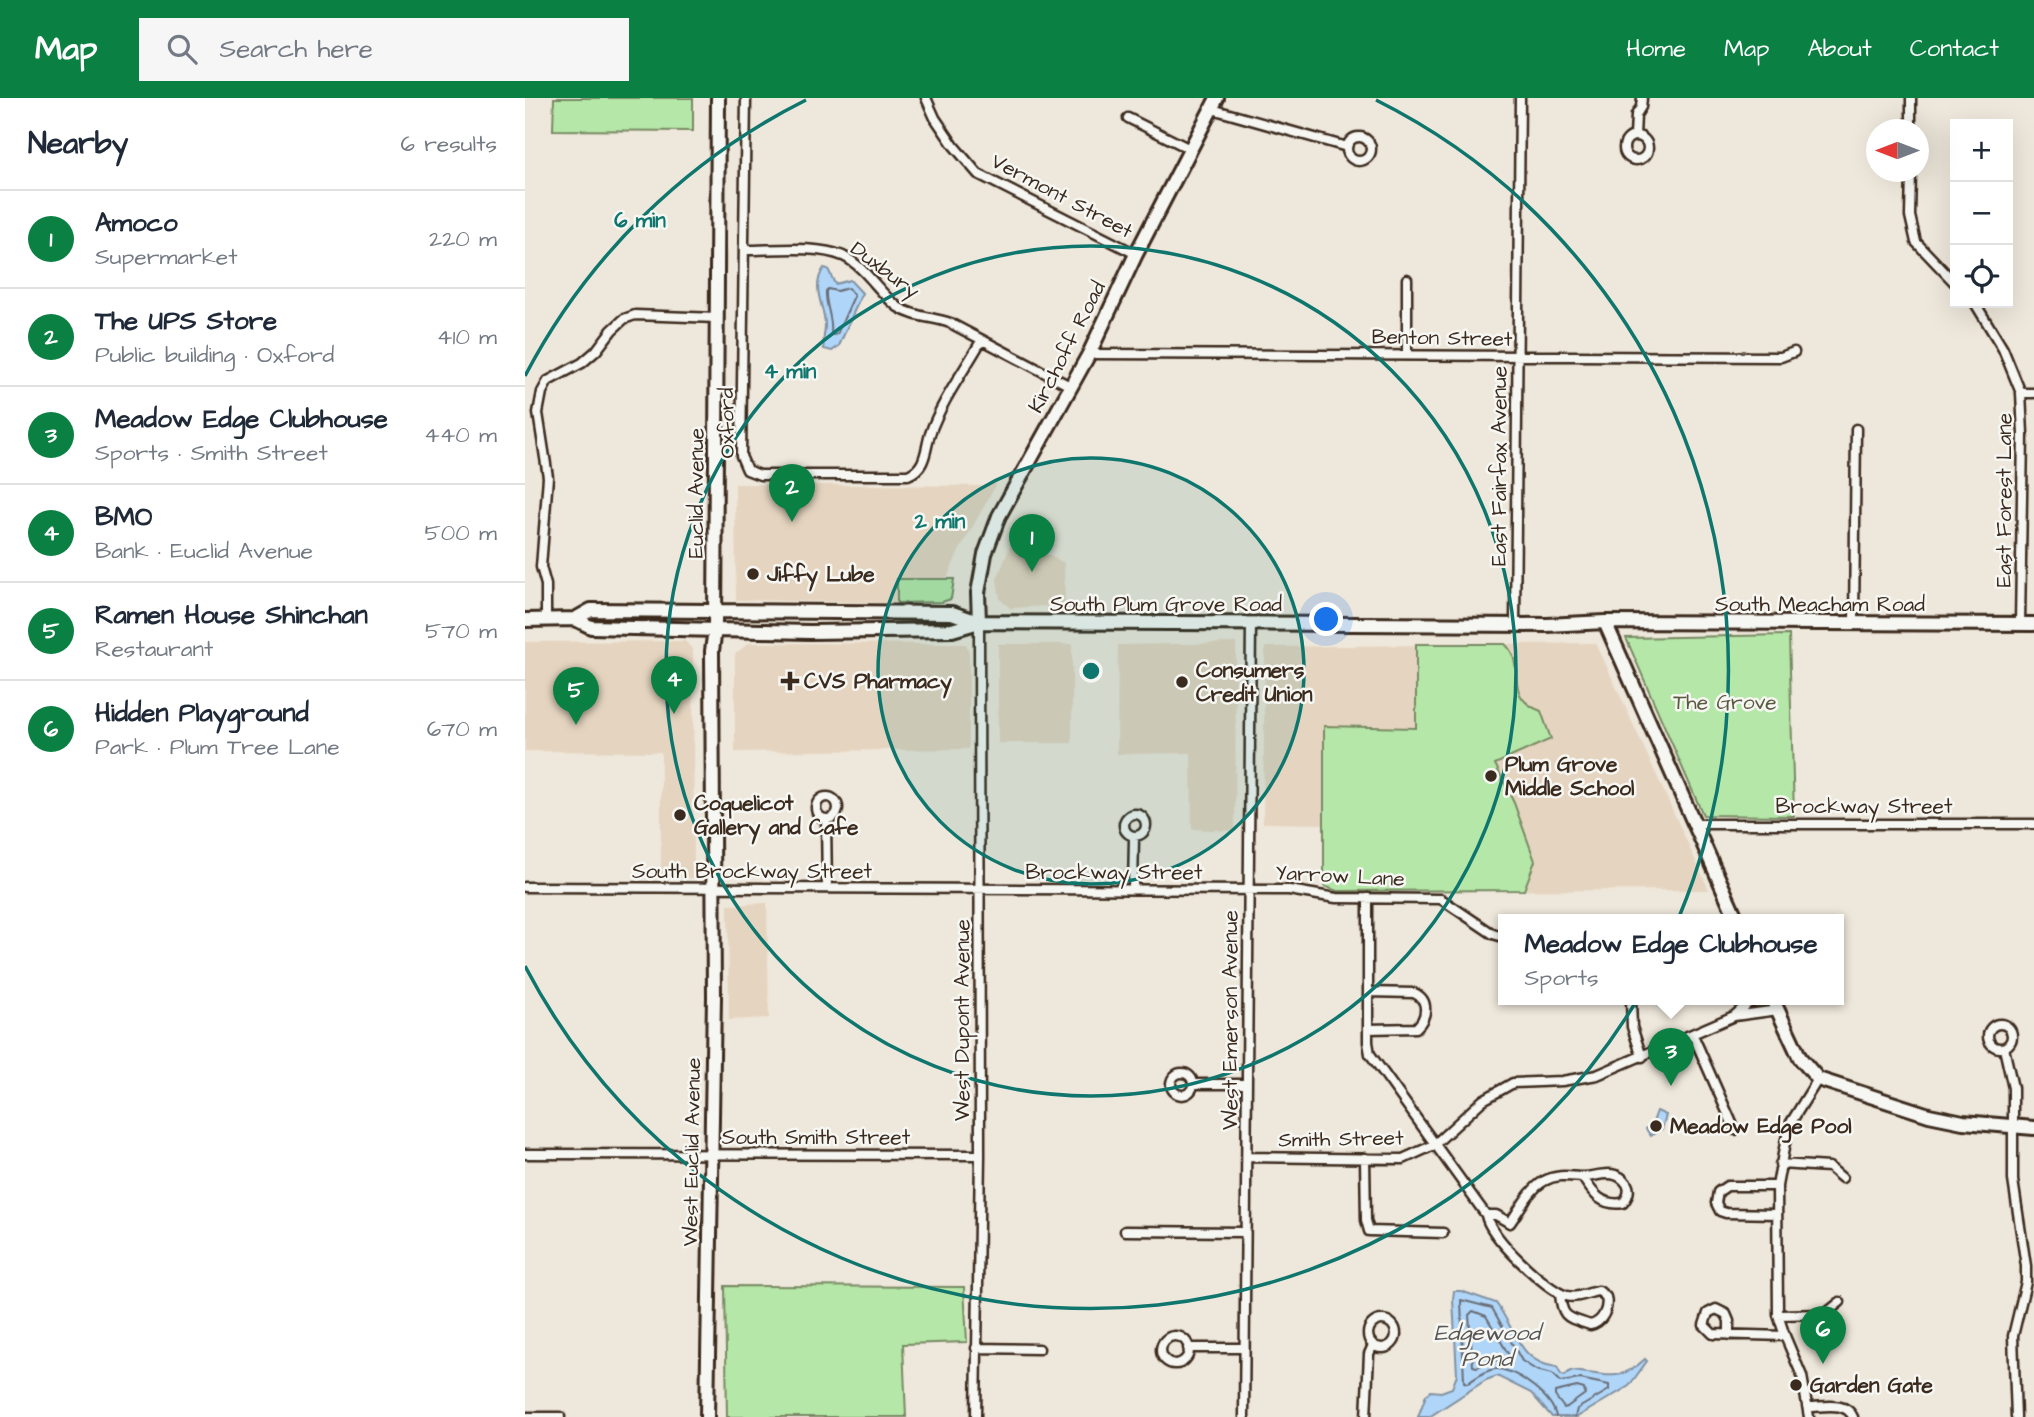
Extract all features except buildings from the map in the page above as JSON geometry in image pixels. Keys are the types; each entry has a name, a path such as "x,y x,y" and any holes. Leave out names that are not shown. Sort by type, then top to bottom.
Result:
{"main road":[{"name":"Euclid Avenue","path":"712,888 718,98"},
{"name":"Kirchoff Road","path":"979,622 978,593 985,554 999,516 1089,354 1136,254 1215,104"},
{"name":"South Plum Grove Road","path":"525,620 575,618 591,610 714,610 952,613 979,622"},
{"name":"South Plum Grove Road","path":"575,618 591,627 810,632 952,630 979,622 1515,625 1605,622"},
{"name":"South Meacham Road","path":"1605,622 2027,624"},
{"path":"1605,622 1734,914"},
{"name":"West Euclid Avenue","path":"707,1417 714,997 712,888"},
{"path":"1776,1005 1800,1058 1818,1079 1929,1115 2034,1128"}],"street":[{"name":"Oxford","path":"746,98 746,250 741,456 743,464 752,474 908,475 915,472 921,467 931,431 981,341"},
{"name":"Vermont Street","path":"926,98 935,118 954,146 978,174 1136,254"},
{"name":"East Fairfax Avenue","path":"1515,625 1520,98"},
{"path":"1635,136 1636,115 1642,98"},
{"path":"1911,98 1911,119"},
{"path":"1215,104 1347,147"},
{"path":"1128,118 1190,149"},
{"path":"1911,182 1910,216 1916,242 1950,278"},
{"name":"Duxbury","path":"746,250 817,250 844,257 908,313 950,323 1070,386"},
{"path":"1407,279 1407,355"},
{"name":"East Forest Lane","path":"1978,308 2003,349 2021,393 2027,624"},
{"path":"546,619 546,585 541,567 548,477 547,456 538,413 542,392 548,382 582,363 624,319 635,315 717,318"},
{"name":"Benton Street","path":"1089,354 1781,356 1794,352"},
{"path":"2021,393 2034,393"},
{"path":"1854,623 1856,429"},
{"name":"West Dupont Avenue","path":"976,1417 980,1155 979,622"},
{"name":"West Emerson Avenue","path":"1244,1417 1251,623"},
{"path":"826,818 827,888"},
{"name":"Brockway Street","path":"1694,824 2034,824"},
{"path":"1133,889 1134,836"},
{"name":"South Brockway Street","path":"525,887 980,889"},
{"name":"Brockway Street","path":"980,889 1247,890"},
{"name":"Yarrow Lane","path":"1247,890 1289,890 1336,898 1441,899 1498,936"},
{"path":"1368,898 1370,1054 1513,1256 1560,1294 1577,1297 1599,1291 1606,1297 1607,1307 1599,1321 1590,1325 1565,1314 1561,1309 1560,1294"},
{"path":"1368,992 1414,993 1425,1005 1424,1018 1416,1028 1368,1028"},
{"path":"1631,1005 1632,1027 1642,1057"},
{"name":"Smith Street","path":"1734,1016 1746,1005"},
{"name":"Smith Street","path":"1247,1157 1403,1159 1434,1145 1483,1100 1513,1083 1576,1080 1597,1075 1734,1016 1776,1005"},
{"path":"1693,1035 1735,1130"},
{"path":"2004,1048 2013,1088 2013,1180 2026,1266 2026,1282 2013,1336 2016,1417"},
{"path":"1809,1417 1802,1376 1784,1336 1778,1315 1777,1186 1790,1124 1818,1079"},
{"path":"1193,1083 1247,1083"},
{"name":"South Smith Street","path":"525,1154 980,1155"},
{"path":"1365,1158 1366,1220 1369,1231 1443,1233"},
{"path":"1780,1164 1829,1167 1842,1178"},
{"path":"1501,1240 1532,1191 1545,1180 1568,1175 1583,1178 1594,1174 1614,1175 1624,1180 1629,1188 1629,1197 1623,1203 1604,1202 1583,1178"},
{"path":"1777,1186 1727,1186 1718,1192 1716,1203 1720,1211 1726,1213 1777,1214"},
{"path":"1486,1215 1496,1214 1510,1223"},
{"path":"1125,1231 1245,1232"},
{"path":"1778,1315 1825,1314 1840,1302"},
{"path":"1729,1335 1784,1336"},
{"path":"1366,1417 1369,1354 1373,1345"},
{"path":"976,1348 1039,1349"},
{"path":"1188,1348 1243,1348"},
{"path":"1809,1407 1843,1406 1853,1417"},
{"path":"525,1417 560,1417"}],"shaded area":[{"path":"998,481 947,578 897,579 897,603 736,600 735,484 986,486"},
{"path":"1014,537 1064,563 1065,605 1010,608 1000,599 997,579"},
{"path":"685,641 693,650 694,878 661,878 661,752 525,751 525,642"},
{"path":"749,643 966,644 969,652 969,749 735,752 735,654"},
{"path":"1236,643 1235,831 1192,829 1191,753 1117,754 1118,645"},
{"name":"Plum Grove Middle School","path":"1596,643 1709,890 1337,891 1324,886 1324,824 1263,823 1265,647"},
{"path":"998,644 1072,644 1072,743 998,743"},
{"path":"767,903 769,1018 729,1020 728,905"}],"green space":[{"path":"554,98 693,98 693,131 553,130"},
{"path":"897,579 954,579 951,599 942,602 897,603"},
{"name":"The Grove","path":"1789,635 1794,816 1703,815 1626,638"},
{"path":"1416,644 1505,644 1515,662 1518,689 1522,697 1529,705 1541,711 1551,739 1495,764 1514,803 1535,861 1524,890 1337,891 1324,886 1324,726 1416,728"},
{"path":"725,1286 964,1287 967,1342 903,1344 906,1417 727,1417"}],"water":[{"path":"824,268 828,269 835,284 850,280 862,293 839,346 832,351 824,349 823,346 825,325 818,283"},
{"name":"Meadow Edge Pool","path":"1657,1111 1666,1115 1662,1129 1651,1136 1646,1129 1653,1122"},
{"name":"Edgewood Pond","path":"1454,1291 1496,1303 1526,1352 1544,1364 1557,1367 1561,1375 1565,1376 1570,1371 1618,1375 1645,1359 1647,1361 1629,1386 1577,1417 1552,1417 1531,1393 1497,1376 1486,1380 1429,1417 1418,1417 1426,1395 1431,1391 1441,1392 1452,1388 1457,1375"}],"place":[{"name":"The UPS Store","path":"792,522"},
{"name":"Amoco","path":"1032,572"},
{"name":"Jiffy Lube","path":"753,574"},
{"name":"CVS Pharmacy","path":"790,681"},
{"name":"Consumers Credit Union","path":"1182,682"},
{"name":"BMO","path":"674,714"},
{"name":"Ramen House Shinchan","path":"576,725"},
{"name":"Plum Grove Middle School","path":"1491,776"},
{"name":"Coquelicot Gallery and Cafe","path":"680,815"},
{"name":"Meadow Edge Clubhouse","path":"1671,1086"},
{"name":"Meadow Edge Pool","path":"1656,1126"},
{"name":"Hidden Playground","path":"1823,1364"},
{"name":"Garden Gate","path":"1796,1385"}]}
